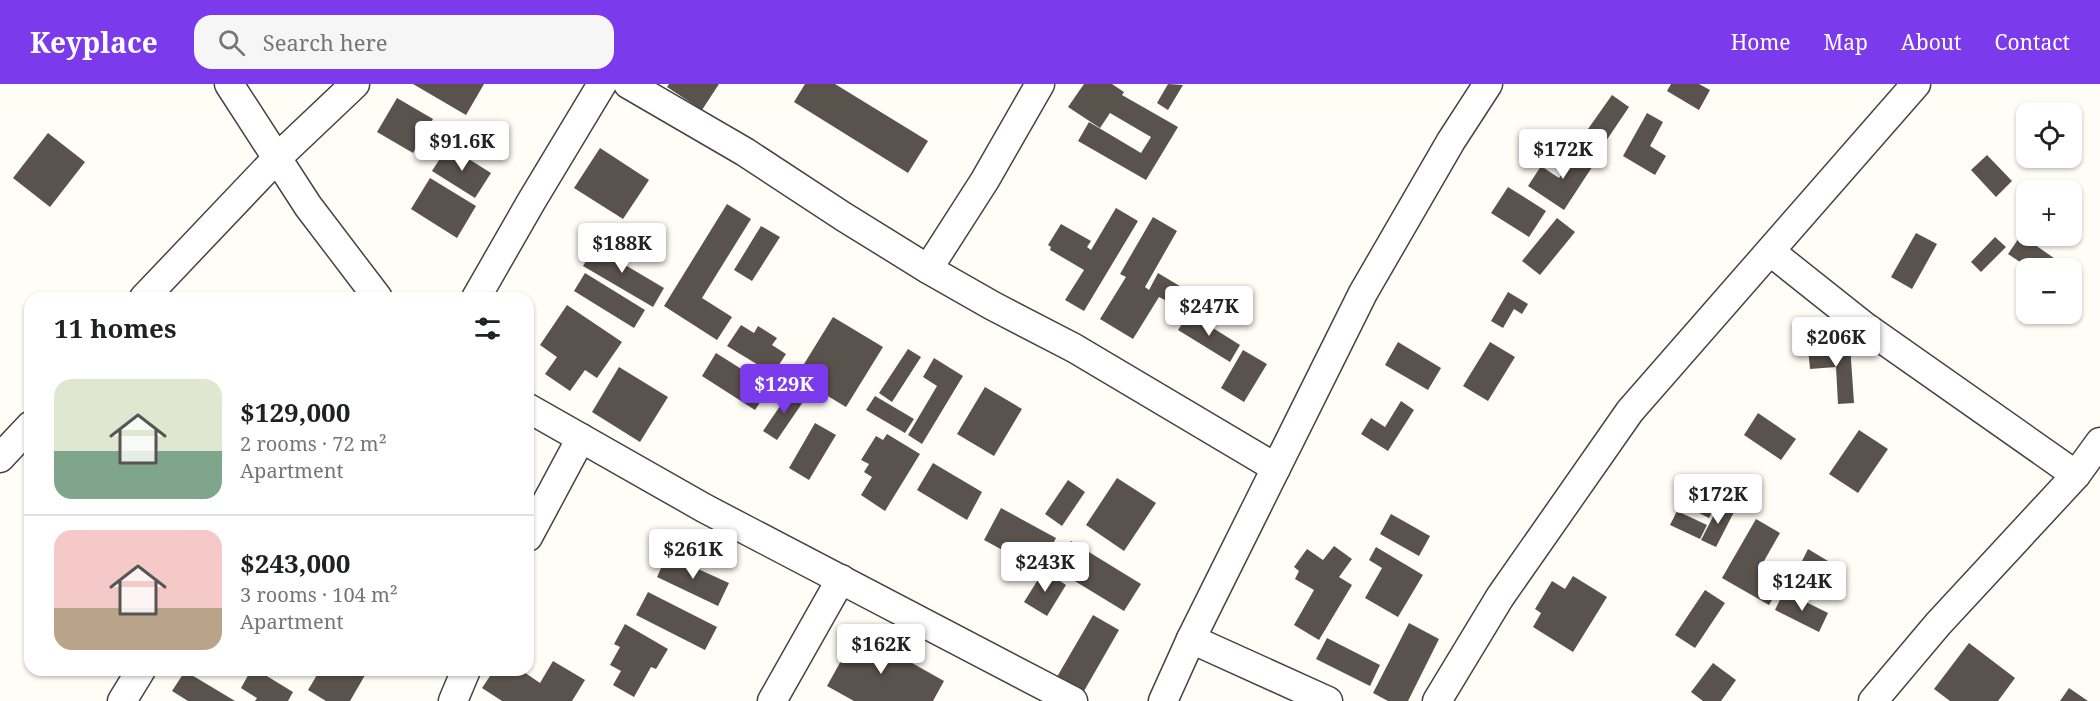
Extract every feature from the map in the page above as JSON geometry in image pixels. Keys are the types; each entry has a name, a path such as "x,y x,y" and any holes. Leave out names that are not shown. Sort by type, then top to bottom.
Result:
{"street":[{"path":"229,84 308,206 373,292"},
{"path":"150,292 278,157 355,84"},
{"path":"479,292 602,84"},
{"path":"628,84 745,152 844,217 928,268 993,306 1074,348 1276,468"},
{"path":"928,268 985,180 1040,84"},
{"path":"1163,701 1191,639 1362,293 1451,141 1488,84"},
{"path":"1437,701 1500,597 1630,411 1916,84"},
{"path":"1771,252 1864,326 2076,475"},
{"path":"534,411 704,508 1073,701"},
{"path":"0,458 24,432"},
{"path":"534,526 581,438"},
{"path":"1873,701 1938,624 2076,475 2100,442"},
{"path":"772,701 840,579"},
{"path":"1191,639 1328,701"},
{"path":"122,701 137,676"},
{"path":"453,701 463,676"}],"building":[{"path":"413,84 484,84 466,115"},
{"path":"669,84 719,84 702,110 667,87"},
{"path":"805,84 835,84 928,141 908,173 794,102"},
{"path":"1084,84 1112,84 1124,92 1122,95 1178,127 1146,180 1078,141 1089,122 1141,153 1151,137 1110,113 1100,128 1068,107"},
{"path":"1168,84 1183,85 1168,110 1157,103"},
{"path":"1671,84 1699,84 1710,90 1699,110 1667,91"},
{"path":"1612,95 1629,107 1606,141 1588,129"},
{"path":"397,98 433,119 413,153 377,132"},
{"path":"1647,113 1663,122 1650,146 1666,156 1655,175 1623,156"},
{"path":"48,133 85,162 50,207 13,178"},
{"path":"448,146 491,173 475,198 432,171"},
{"path":"600,148 649,180 623,219 574,188"},
{"path":"1579,149 1596,161 1564,210 1528,186 1541,166 1559,178"},
{"path":"1987,155 2012,181 1996,197 1971,170"},
{"path":"430,178 476,206 457,238 411,209"},
{"path":"1508,187 1546,211 1529,237 1491,213"},
{"path":"727,204 751,219 702,298 732,317 717,340 664,306"},
{"path":"1116,208 1138,221 1084,311 1065,300 1084,270 1050,250 1051,247 1048,245 1061,224 1091,241 1087,247 1091,250"},
{"path":"1153,217 1177,231 1145,287 1149,290 1158,273 1183,288 1173,304 1159,297 1133,339 1100,319 1126,277 1120,274"},
{"path":"1557,218 1575,232 1540,275 1522,261"},
{"path":"761,226 780,237 752,281 734,270"},
{"path":"1916,233 1937,244 1912,289 1891,277"},
{"path":"1995,237 2006,247 1981,272 1971,262"},
{"path":"600,238 620,251 615,259 664,288 653,307 583,266"},
{"path":"2016,242 2016,246 2037,246 2054,258 2016,259 2008,254"},
{"path":"585,273 645,310 634,328 574,291"},
{"path":"1508,292 1528,304 1522,314 1514,309 1503,328 1491,321"},
{"path":"567,305 622,342 597,378 585,370 570,391 545,374 557,357 540,345"},
{"path":"1189,313 1240,345 1230,362 1178,330"},
{"path":"833,317 883,347 846,407 796,377"},
{"path":"741,325 754,333 758,326 777,338 772,345 786,354 773,374 727,346"},
{"path":"1398,342 1441,368 1428,390 1385,365"},
{"path":"1490,342 1515,357 1488,401 1463,386"},
{"path":"1850,345 1854,403 1838,404 1836,367 1810,369 1808,348"},
{"path":"908,349 921,357 892,402 879,393"},
{"path":"1243,350 1267,364 1244,402 1221,388"},
{"path":"716,353 770,387 755,410 702,376"},
{"path":"934,358 963,376 922,444 908,435 937,386 923,377"},
{"path":"619,367 668,397 640,442 592,412"},
{"path":"985,387 1022,409 994,456 957,434"},
{"path":"791,390 805,399 777,440 763,431"},
{"path":"875,396 914,419 905,433 866,410"},
{"path":"1401,401 1414,410 1388,451 1361,434 1371,418 1385,427"},
{"path":"1758,413 1796,439 1781,460 1744,435"},
{"path":"815,423 836,435 809,480 789,468"},
{"path":"1859,430 1888,449 1858,493 1829,474"},
{"path":"887,434 920,454 885,511 861,495 872,477 864,472 869,464 861,460 876,436 883,440"},
{"path":"933,463 982,492 967,520 917,490"},
{"path":"1117,478 1156,503 1124,551 1086,525"},
{"path":"1068,480 1085,492 1062,526 1045,514"},
{"path":"1691,488 1718,501 1709,518 1683,505"},
{"path":"1720,503 1735,510 1716,547 1701,540"},
{"path":"1001,508 1056,538 1039,570 984,540"},
{"path":"1677,511 1707,525 1700,539 1670,525"},
{"path":"1391,514 1430,536 1419,556 1380,534"},
{"path":"1756,519 1780,533 1764,561 1784,572 1779,581 1782,583 1769,605 1722,578"},
{"path":"1071,541 1141,584 1124,611 1055,569"},
{"path":"1334,546 1352,559 1339,577 1352,585 1319,640 1294,625 1314,590 1295,579 1299,571 1294,567 1307,549 1323,560"},
{"path":"1376,547 1423,575 1398,617 1365,598 1382,568 1369,560"},
{"path":"1808,549 1843,570 1834,585 1800,565"},
{"path":"667,555 729,583 718,606 657,577"},
{"path":"1044,570 1066,585 1047,616 1024,602"},
{"path":"1573,576 1607,597 1573,652 1533,627 1541,613 1535,609 1552,581 1565,589"},
{"path":"1705,590 1725,603 1695,648 1675,635"},
{"path":"1784,591 1828,613 1819,632 1775,610"},
{"path":"648,592 717,627 705,650 636,615"},
{"path":"1093,615 1119,630 1080,698 1054,682"},
{"path":"1409,623 1439,639 1408,701 1388,701 1373,693"},
{"path":"625,624 668,649 656,669 651,667 634,697 613,685 621,671 610,665 620,647 614,644"},
{"path":"857,632 944,681 933,701 854,701 827,686"},
{"path":"1327,638 1380,665 1370,686 1316,659"},
{"path":"1969,643 2015,678 1998,701 1950,701 1934,689"},
{"path":"553,661 585,680 572,701 502,701 482,688 490,676 530,676 540,683"},
{"path":"1713,663 1736,680 1721,701 1703,701 1691,692"},
{"path":"182,676 193,676 235,701 188,701 172,691"},
{"path":"248,676 267,676 293,692 288,701 255,701 257,698 241,688"},
{"path":"316,676 365,676 350,701 326,701 308,690"},
{"path":"2069,688 2088,701 2060,701"}]}
